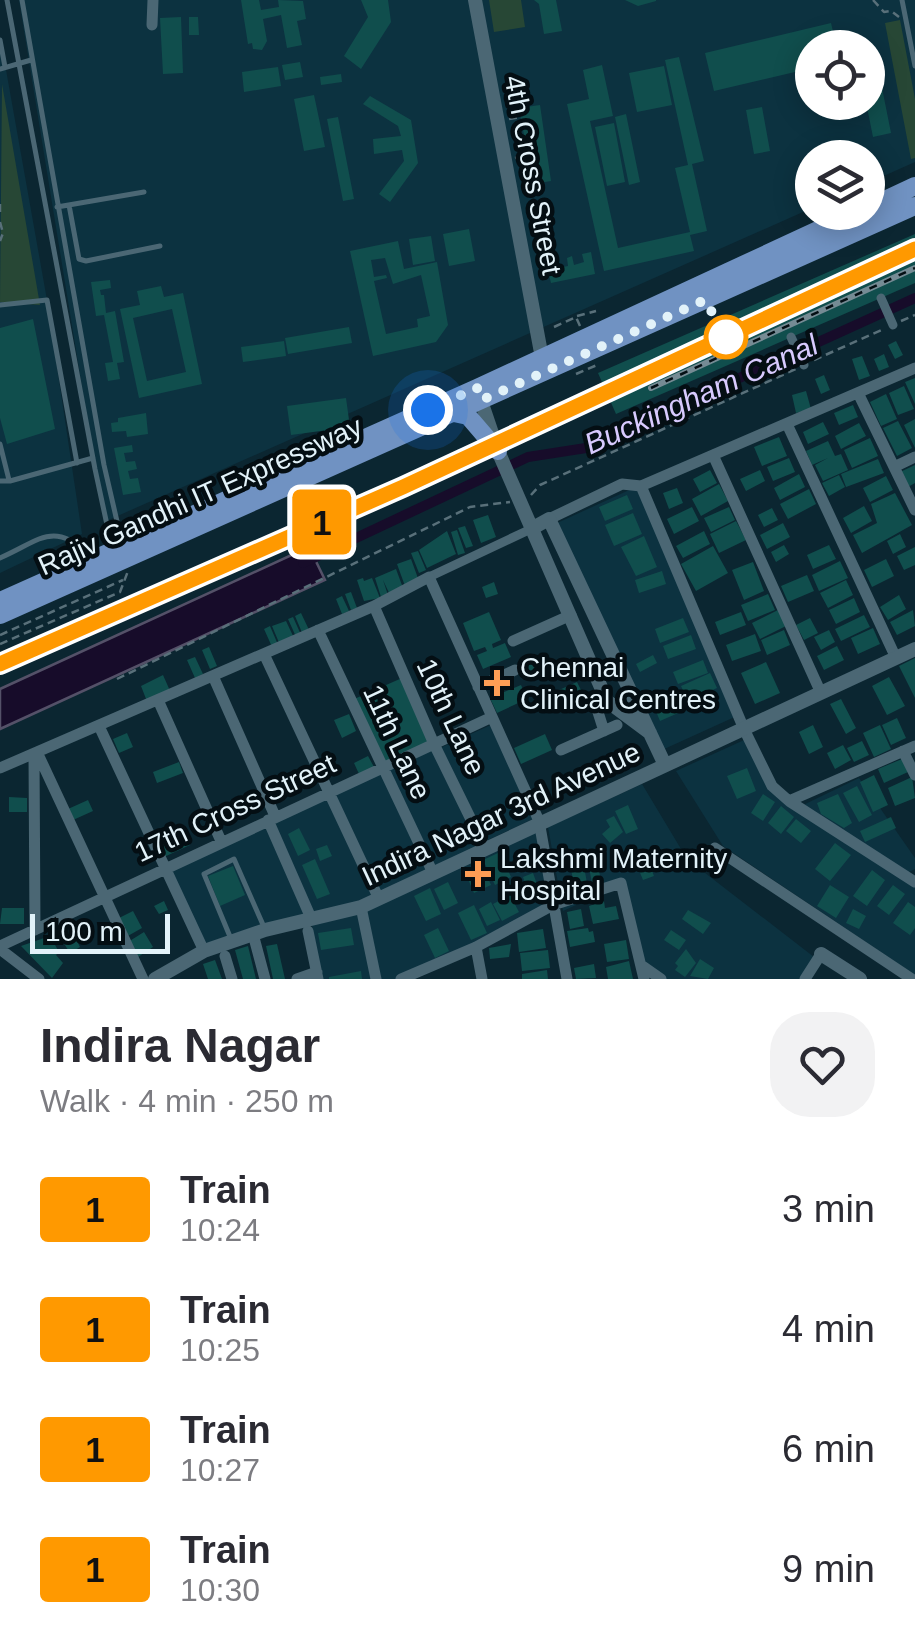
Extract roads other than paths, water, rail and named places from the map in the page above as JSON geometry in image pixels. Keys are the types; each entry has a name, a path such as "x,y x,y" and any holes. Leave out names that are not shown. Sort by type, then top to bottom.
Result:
{"main road":[{"name":"Rajiv Gandhi IT Expressway","path":"885,202 913,191"},
{"name":"Rajiv Gandhi IT Expressway","path":"0,601 479,394 913,191"},
{"name":"Rajiv Gandhi IT Expressway","path":"0,615 454,413 542,358 818,230"},
{"path":"454,413 468,416 498,451"}],"street":[{"path":"152,26 153,0"},
{"name":"4th Cross Street","path":"475,0 542,358"},
{"path":"880,298 893,325"},
{"path":"792,337 804,365"},
{"path":"0,768 374,606 622,484 641,486 915,368"},
{"path":"479,394 498,451 604,694 650,733"},
{"path":"859,395 915,510"},
{"path":"788,424 896,658"},
{"path":"713,455 821,693"},
{"path":"894,467 915,457"},
{"path":"641,486 772,786 789,801 912,878"},
{"path":"549,519 664,765"},
{"path":"429,577 539,822 567,979"},
{"name":"10th Lane","path":"374,606 434,745 485,848"},
{"path":"513,640 571,614"},
{"name":"11th Lane","path":"318,630 432,873"},
{"name":"Indira Nagar 3rd Avenue","path":"155,979 204,951 260,932 310,924 361,907 915,649"},
{"path":"264,654 379,898"},
{"path":"478,686 514,670"},
{"path":"213,676 272,818 310,924 318,976 296,979"},
{"path":"604,694 597,710 604,731"},
{"path":"158,700 221,841"},
{"name":"17th Cross Street","path":"0,948 165,867 492,717"},
{"path":"561,750 617,725"},
{"path":"99,726 204,951"},
{"path":"789,801 909,749 915,775"},
{"path":"35,753 143,979"},
{"path":"35,753 35,930"},
{"path":"715,848 912,979"},
{"path":"400,979 476,947 554,904 620,883 642,972 660,979"},
{"path":"361,907 376,979"},
{"path":"260,932 265,979"},
{"path":"476,947 482,979"},
{"path":"0,948 25,974 39,979"},
{"path":"805,979 821,954 860,979"},
{"path":"225,956 232,979"}],"lane":[{"path":"7,0 111,552"},
{"path":"22,0 118,525 111,552"},
{"path":"902,0 915,66"},
{"path":"0,40 2,68 32,59"},
{"path":"57,207 144,192"},
{"path":"70,204 79,259 160,246"},
{"path":"0,305 46,300 77,463"},
{"path":"0,444 10,481"},
{"path":"0,480 10,481 93,458"},
{"path":"0,558 55,534 111,552"},
{"path":"232,942 204,874 234,859 260,932"}],"waterway":[{"name":"Buckingham Canal","path":"303,563 528,457 586,448 915,298"}],"railway":[{"path":"0,664 403,487 915,249"},
{"path":"651,388 915,268"}],"train":[{"name":"1","path":"0,664 403,487 915,249"}],"place":[{"name":"Chennai Clinical Centres","path":"497,683"},
{"name":"Lakshmi Maternity Hospital","path":"478,874"}]}
